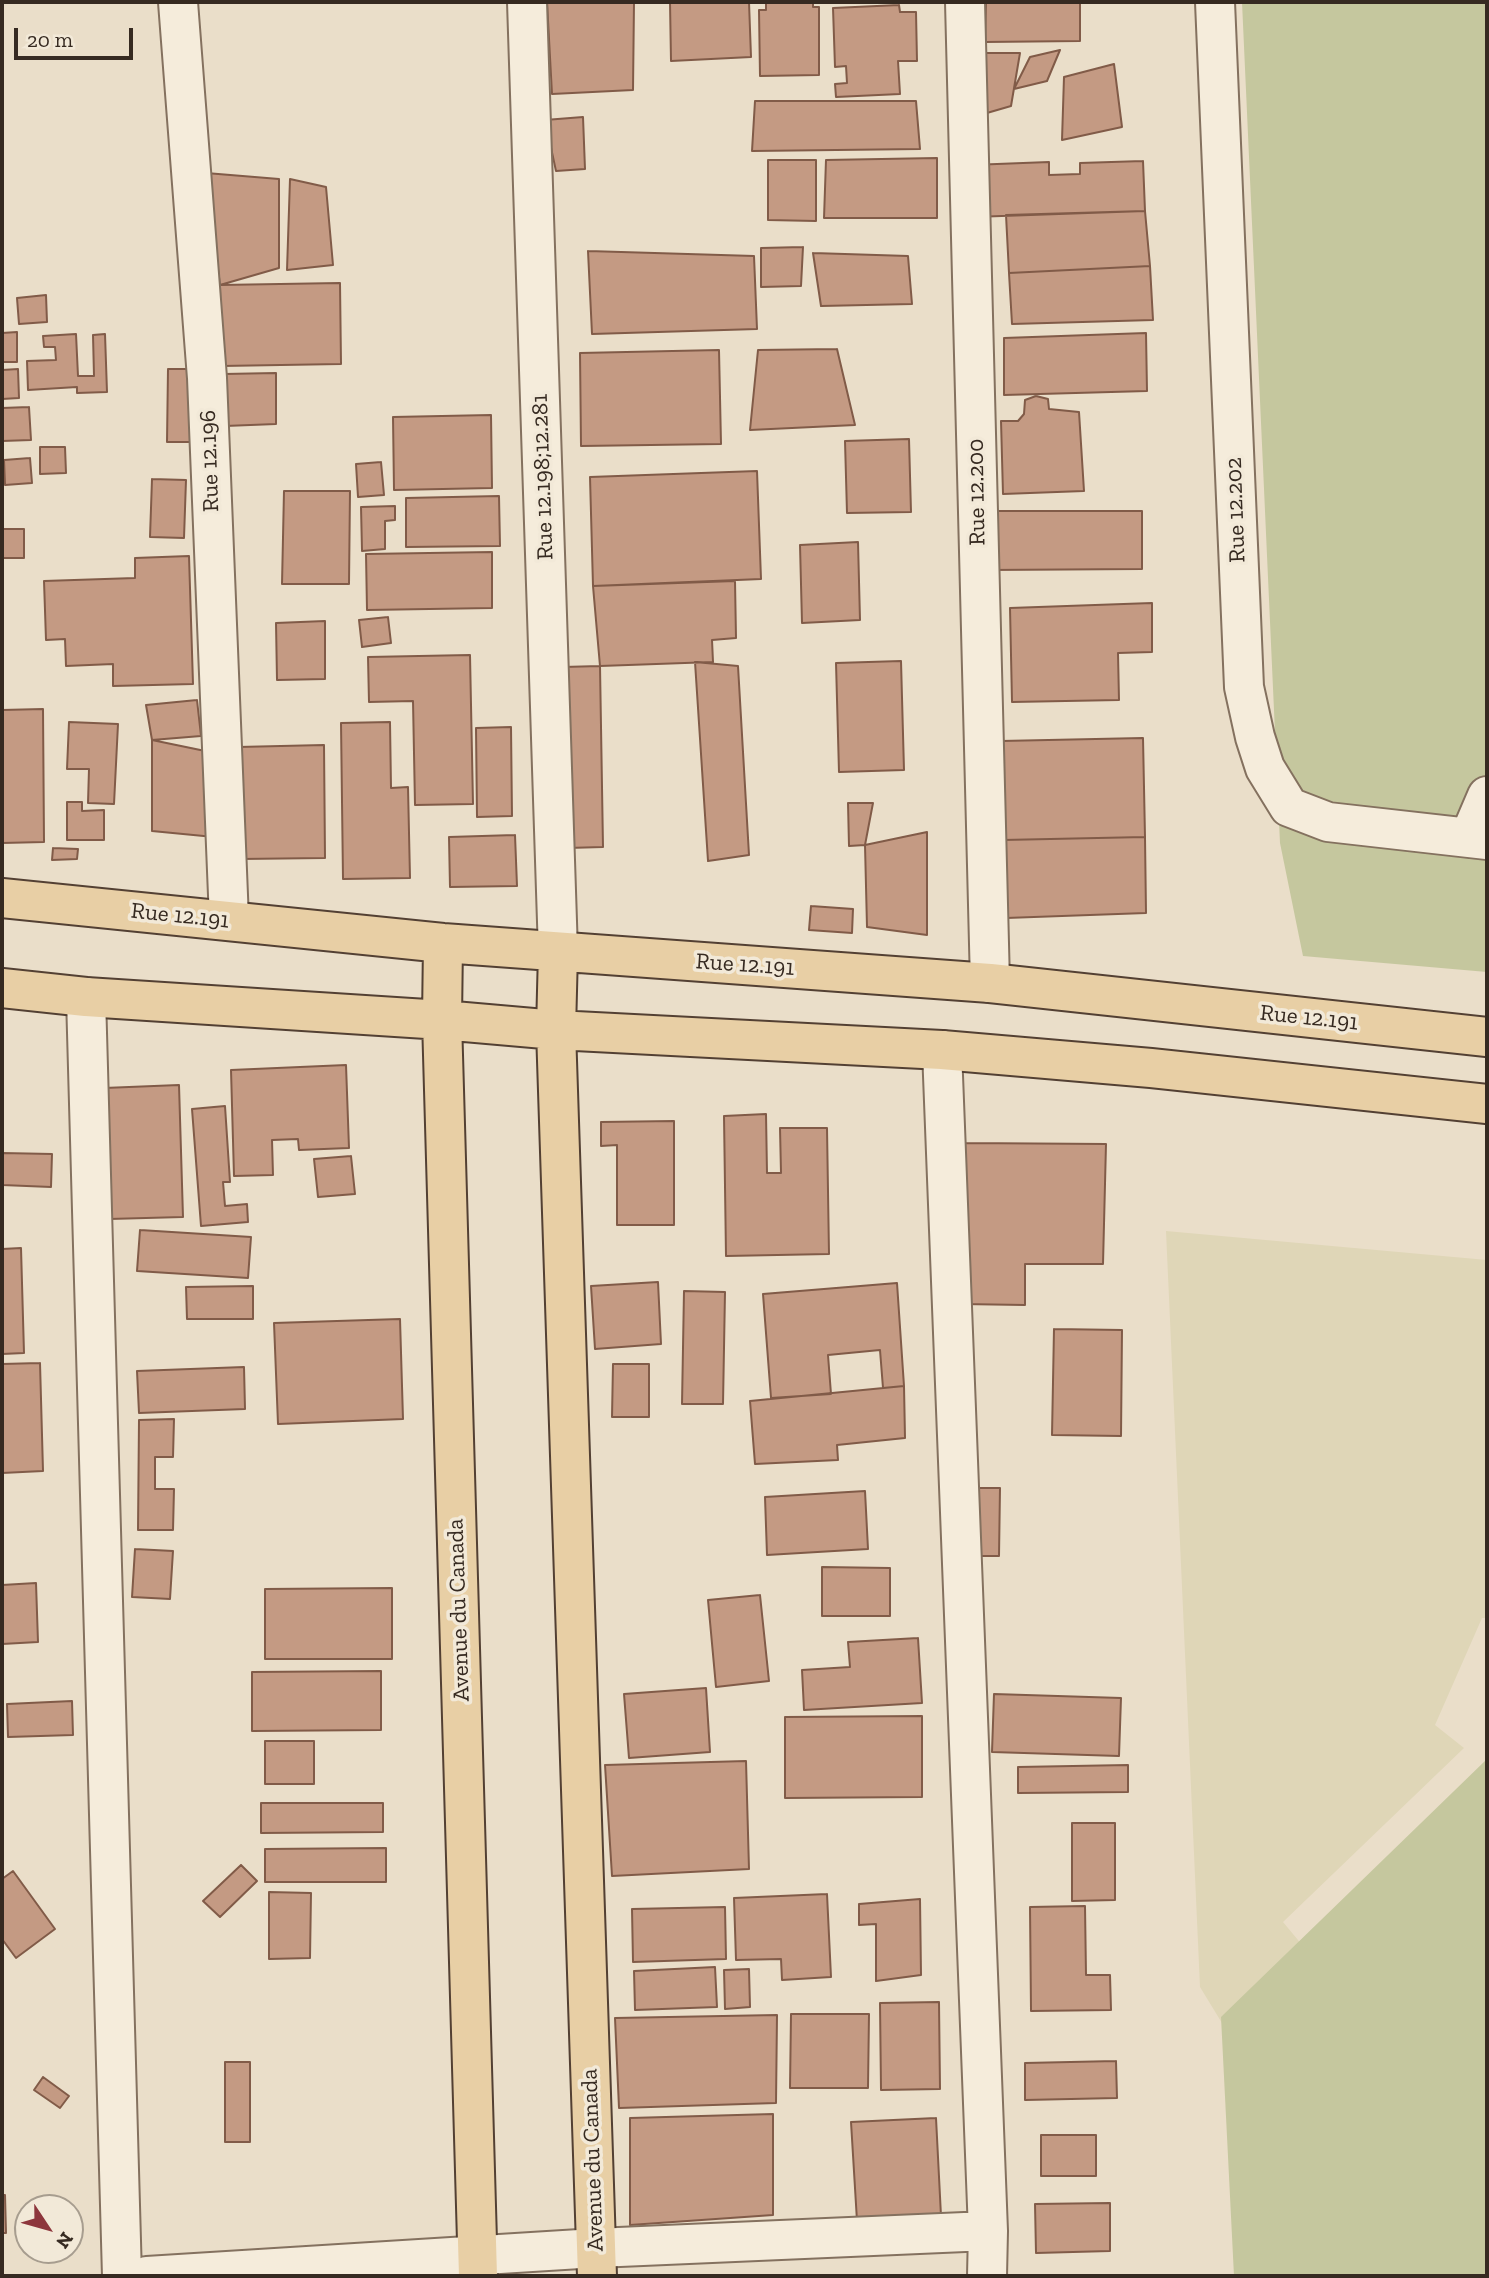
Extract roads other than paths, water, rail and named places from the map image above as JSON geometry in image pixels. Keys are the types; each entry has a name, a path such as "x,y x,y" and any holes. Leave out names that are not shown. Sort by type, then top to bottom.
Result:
{"main road":[{"name":"Rue 12.191","path":"2,898 443,943 990,983 1487,1037"},
{"name":"Avenue du Canada","path":"443,943 442,1020 477,2266"},
{"name":"Avenue du Canada","path":"558,952 555,1030 597,2262"},
{"path":"2,988 86,997 555,1030 942,1051 1151,1068 1487,1104"}],"street":[{"name":"Rue 12.196","path":"178,2 207,377 229,920"},
{"name":"Rue 12.198;12.281","path":"527,2 558,952"},
{"name":"Rue 12.200","path":"965,2 990,983"},
{"name":"Rue 12.202","path":"1215,2 1244,687 1255,737 1265,768 1289,807 1328,822 1478,839"},
{"path":"1478,839 1487,796"},
{"path":"86,997 122,2276"},
{"path":"942,1051 988,2231 987,2276"},
{"path":"147,2276 597,2262 988,2231"}]}
